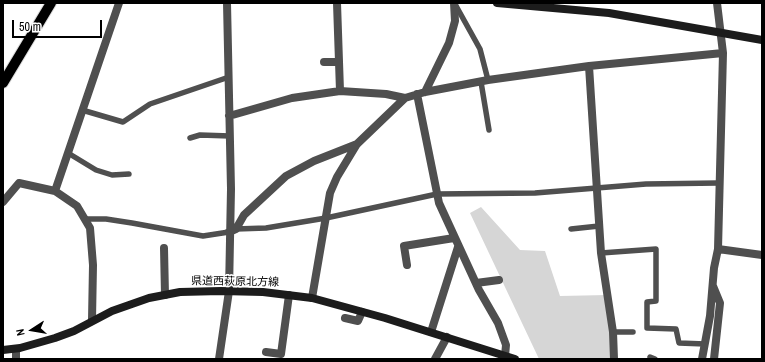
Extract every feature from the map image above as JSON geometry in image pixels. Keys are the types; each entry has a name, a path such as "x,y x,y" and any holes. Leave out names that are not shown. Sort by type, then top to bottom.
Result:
{"main road":[{"path":"497,3 609,13 762,40"},
{"path":"3,83 49,6"},
{"name":"県道西萩原北方線","path":"3,350 16,349 61,336 112,311 149,298 180,292 229,291 263,292 312,298 431,332 515,359"}],"street":[{"path":"55,192 119,3"},
{"path":"219,359 229,291 232,231 227,3"},
{"path":"338,3 340,91"},
{"path":"454,3 456,21 449,43 421,93 439,203 458,247 498,323 506,345 505,356"},
{"path":"702,359 718,249 718,183 723,53 717,3"},
{"path":"312,298 330,193 337,177 357,144 405,98 421,93 484,81 589,66 723,53"},
{"path":"324,62 339,62"},
{"path":"589,66 601,253 613,332 614,359"},
{"path":"229,116 292,98 340,91 386,94 405,98"},
{"path":"232,231 244,215 286,176 314,161 357,144"},
{"path":"3,202 19,183 55,192 77,206 90,228 93,266 92,320"},
{"path":"407,265 404,246 454,238"},
{"path":"431,332 458,247"},
{"path":"164,248 165,295"},
{"path":"718,249 762,255"},
{"path":"476,283 499,280"},
{"path":"712,285 720,303 714,359"},
{"path":"266,352 281,354 289,295"},
{"path":"345,318 358,321 362,312"},
{"path":"435,359 446,337"},
{"path":"16,349 16,359"}],"lane":[{"path":"454,3 480,49 489,130"},
{"path":"82,110 123,122 150,104 229,78"},
{"path":"190,138 200,135 230,136"},
{"path":"68,153 96,170 112,175 129,174"},
{"path":"85,219 106,219 203,236 232,231 266,228 326,218 437,194 535,193 682,182 718,183"},
{"path":"571,229 599,226"},
{"path":"601,253 656,249 656,301 647,302 647,328 676,329 679,343 705,344"},
{"path":"613,332 634,332"}],"shaded area":[{"path":"481,207 520,250 545,251 560,296 607,295 613,359 539,359 470,213"}]}
